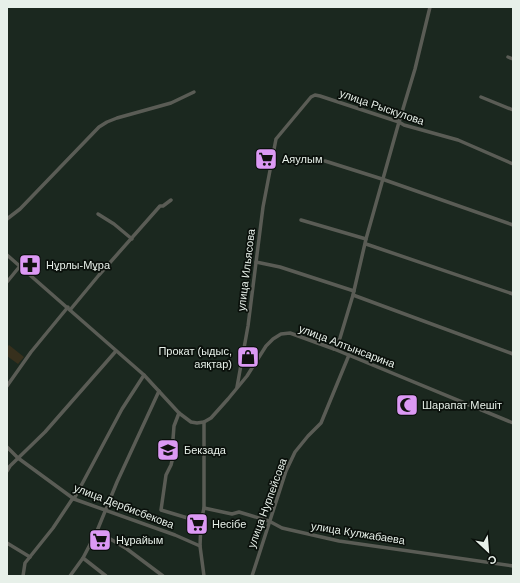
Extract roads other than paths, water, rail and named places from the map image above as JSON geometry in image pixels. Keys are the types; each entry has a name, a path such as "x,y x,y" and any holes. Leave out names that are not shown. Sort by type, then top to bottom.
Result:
{"street":[{"path":"334,349 340,338 354,293 366,239 382,179 415,69 430,7"},
{"path":"508,57 513,59"},
{"path":"7,218 20,209 99,127 117,118 170,103 194,92"},
{"name":"улица Рыскулова","path":"272,154 276,139 311,97 315,95 332,99 404,125 458,140 513,164"},
{"path":"481,97 513,110"},
{"name":"улица Ильясова","path":"237,388 248,326 263,207 272,154"},
{"path":"325,161 382,179 513,225"},
{"path":"7,386 32,352 69,309 160,206 163,206 171,200"},
{"path":"98,214 114,224 132,239"},
{"path":"302,220 366,239"},
{"path":"366,244 513,294"},
{"path":"7,255 144,375 179,413 191,422 204,422 204,508 201,522 200,546 204,576"},
{"path":"256,262 280,267 354,293 513,354"},
{"path":"7,282 20,266"},
{"name":"улица Алтынсарина","path":"204,422 211,418 247,376 266,346 281,334 290,333 350,355 513,423"},
{"path":"7,470 45,432 116,350"},
{"name":"улица Нурпейсова","path":"252,576 286,471 299,447 321,423 350,355"},
{"path":"23,576 25,563 53,528 74,498 122,409 144,375"},
{"path":"70,576 83,558 98,531 105,510 159,391"},
{"path":"179,413 174,426 174,453 171,466 166,475 161,510 201,522"},
{"name":"улица Дербисбекова","path":"7,447 18,458 74,498 175,535 200,546"},
{"name":"улица Кулжабаева","path":"204,508 232,514 239,512 269,521 282,528 339,541 513,566"},
{"path":"98,531 128,549 164,576"},
{"path":"7,543 30,557"},
{"path":"83,558 106,576"}],"place":[{"name":"Аяулым","path":"266,159"},
{"name":"Нұрлы-Мұра","path":"30,265"},
{"name":"Прокат (ыдыс, аяқтар)","path":"248,357"},
{"name":"Шарапат Мешіт","path":"407,405"},
{"name":"Бекзада","path":"168,450"},
{"name":"Несібе","path":"197,524"},
{"name":"Нұрайым","path":"100,540"}]}
